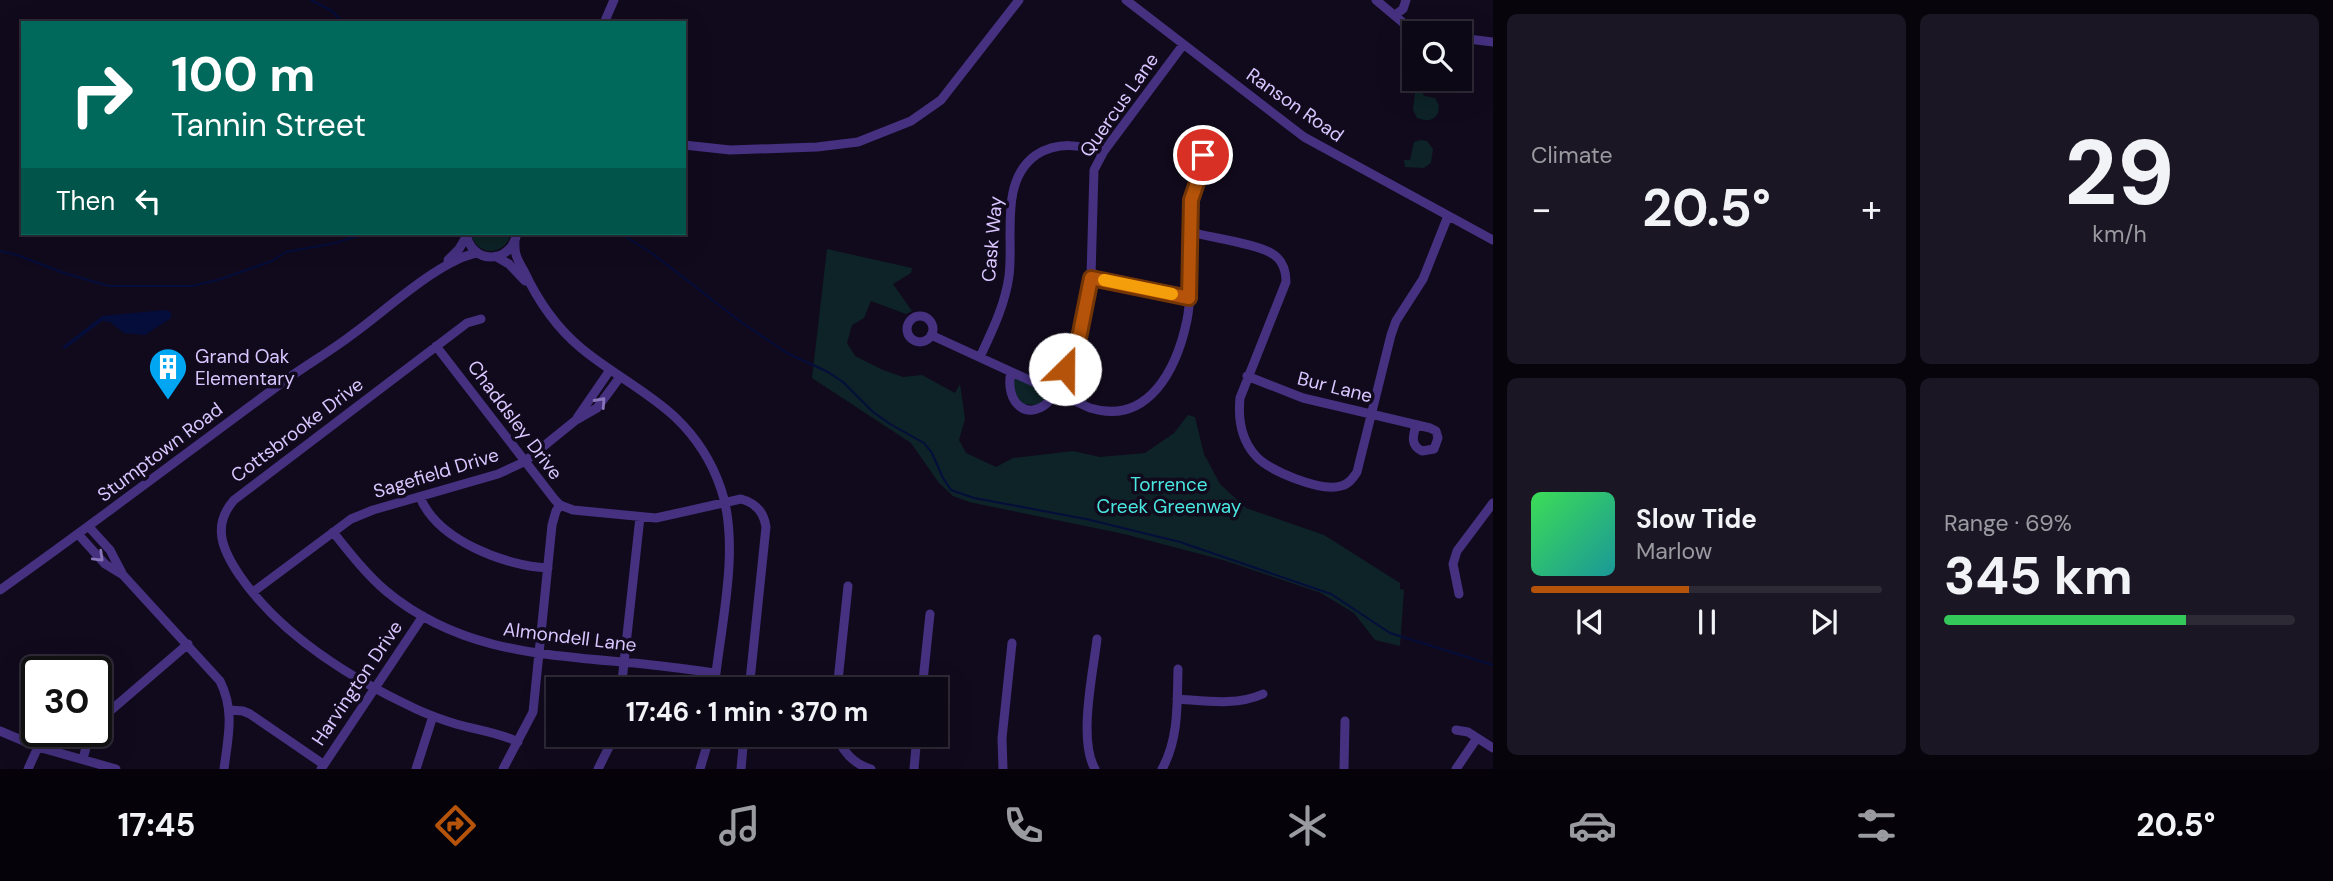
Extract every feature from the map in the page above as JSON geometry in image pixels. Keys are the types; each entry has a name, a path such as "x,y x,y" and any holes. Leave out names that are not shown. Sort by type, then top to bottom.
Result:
{"street":[{"path":"605,21 614,0"},
{"path":"686,145 730,150 815,148 858,142 911,121 941,100 1019,0"},
{"name":"Ranson Road","path":"1125,0 1304,137 1493,240"},
{"path":"1376,0 1402,21"},
{"path":"1395,15 1403,9 1406,0"},
{"path":"1472,39 1493,42"},
{"name":"Quercus Lane","path":"1055,392 1079,338 1091,278 1094,170 1103,152 1183,45"},
{"name":"Cask Way","path":"980,358 998,318 1009,277 1013,189 1020,172 1031,159 1051,148 1075,145 1103,152"},
{"path":"931,335 1098,411 1123,411 1141,405 1155,392 1171,364 1187,320 1191,200 1199,177"},
{"path":"1190,232 1269,251 1280,260 1286,275 1284,288 1240,398 1243,434 1255,455 1274,472 1333,487 1348,483 1357,472 1391,335 1396,321 1423,279 1448,216"},
{"path":"466,235 477,253 490,257 497,257 511,249 516,237"},
{"name":"Stumptown Road","path":"442,267 459,249 466,235"},
{"path":"516,237 516,258 529,284"},
{"name":"Stumptown Road","path":"0,590 442,267 477,253"},
{"path":"497,257 509,264 529,284 570,338 610,370 659,403 690,433 712,469 725,502 729,528 729,554 716,677"},
{"path":"1091,278 1189,298"},
{"name":"Cottsbrooke Drive","path":"481,319 467,323 234,500 228,506 222,522 221,542 237,572 279,622 331,661 433,716 503,735 517,742"},
{"name":"Chaddsley Drive","path":"436,346 560,505 573,510 640,517 663,517 741,499 757,507 765,519 766,534 750,677"},
{"path":"576,420 610,370"},
{"path":"1011,372 1009,389 1013,399 1021,407 1031,409 1042,406 1055,392"},
{"name":"Bur Lane","path":"1247,376 1297,396 1416,425"},
{"name":"Sagefield Drive","path":"253,593 333,532 362,514 498,474 524,462 576,420 597,408 620,377"},
{"path":"419,497 434,519 471,546 510,562 548,568"},
{"path":"1459,594 1454,557 1493,503"},
{"path":"503,769 533,712 553,519 560,505"},
{"path":"622,677 640,517"},
{"path":"89,527 110,550 123,575"},
{"name":"Almondell Lane","path":"333,532 360,566 384,590 423,617 477,640 539,654 716,673"},
{"path":"78,534 105,564 123,575 220,681 230,710 225,769"},
{"path":"838,677 848,586"},
{"path":"923,677 930,614"},
{"name":"Harvington Drive","path":"322,766 423,617"},
{"path":"1095,769 1088,754 1087,735 1097,639"},
{"path":"1003,769 1002,738 1012,643"},
{"path":"112,709 188,644"},
{"path":"1177,769 1164,766 1173,739 1178,669"},
{"path":"1177,699 1239,701 1263,694"},
{"path":"230,710 250,714 322,766"},
{"path":"416,769 433,716"},
{"path":"1344,769 1345,721"},
{"path":"1456,730 1468,732 1493,748"},
{"path":"0,731 21,740"},
{"path":"1456,769 1477,738"},
{"path":"28,769 38,747 116,769"},
{"path":"83,759 86,747"},
{"path":"598,769 609,747"},
{"path":"701,769 707,747"},
{"path":"741,769 743,747"},
{"path":"842,747 859,765 871,769"},
{"path":"914,769 916,747"}],"green space":[{"path":"1413,91 1422,91 1424,96 1435,98 1439,105 1436,116 1426,120 1417,118 1413,110 1415,93 1412,94"},
{"path":"1427,141 1433,149 1431,163 1424,168 1405,167 1404,160 1410,160 1414,142"},
{"path":"472,235 510,235 503,246 491,251 485,250 474,241"},
{"name":"Torrence Creek Greenway","path":"827,249 912,268 911,273 893,284 912,311 906,314 871,301 864,318 852,325 847,343 855,356 883,370 903,377 922,375 955,393 960,384 965,419 959,440 966,453 996,467 1013,458 1073,451 1100,457 1145,453 1174,433 1188,415 1195,417 1204,454 1220,484 1246,508 1324,535 1400,583 1400,589 1404,590 1400,646 1375,640 1354,613 1321,593 1223,560 1124,534 969,502 953,496 939,483 911,443 812,378"},
{"path":"1014,377 1050,395 1038,405 1022,404 1013,393"}],"shaded area":[{"path":"165,310 171,312 171,318 145,335 124,333 110,322 102,321 65,349 62,347 102,316"}],"waterway":[{"path":"311,0 332,11 341,21"},
{"path":"0,251 109,286 192,286 272,261 286,252 335,243 361,235"},
{"path":"623,235 653,254 741,322 787,353 828,372 843,382 873,412 924,443 951,490 974,498 1086,519 1180,542 1331,594 1390,633 1493,665"}],"slow traffic":[{"path":"1104,280 1172,294"}],"place":[{"name":"Grand Oak Elementary","path":"168,401"}],"route":[{"path":"1065,369 1079,338 1091,278 1189,298 1191,200 1199,177 1194,168 1196,160 1203,155"}]}
